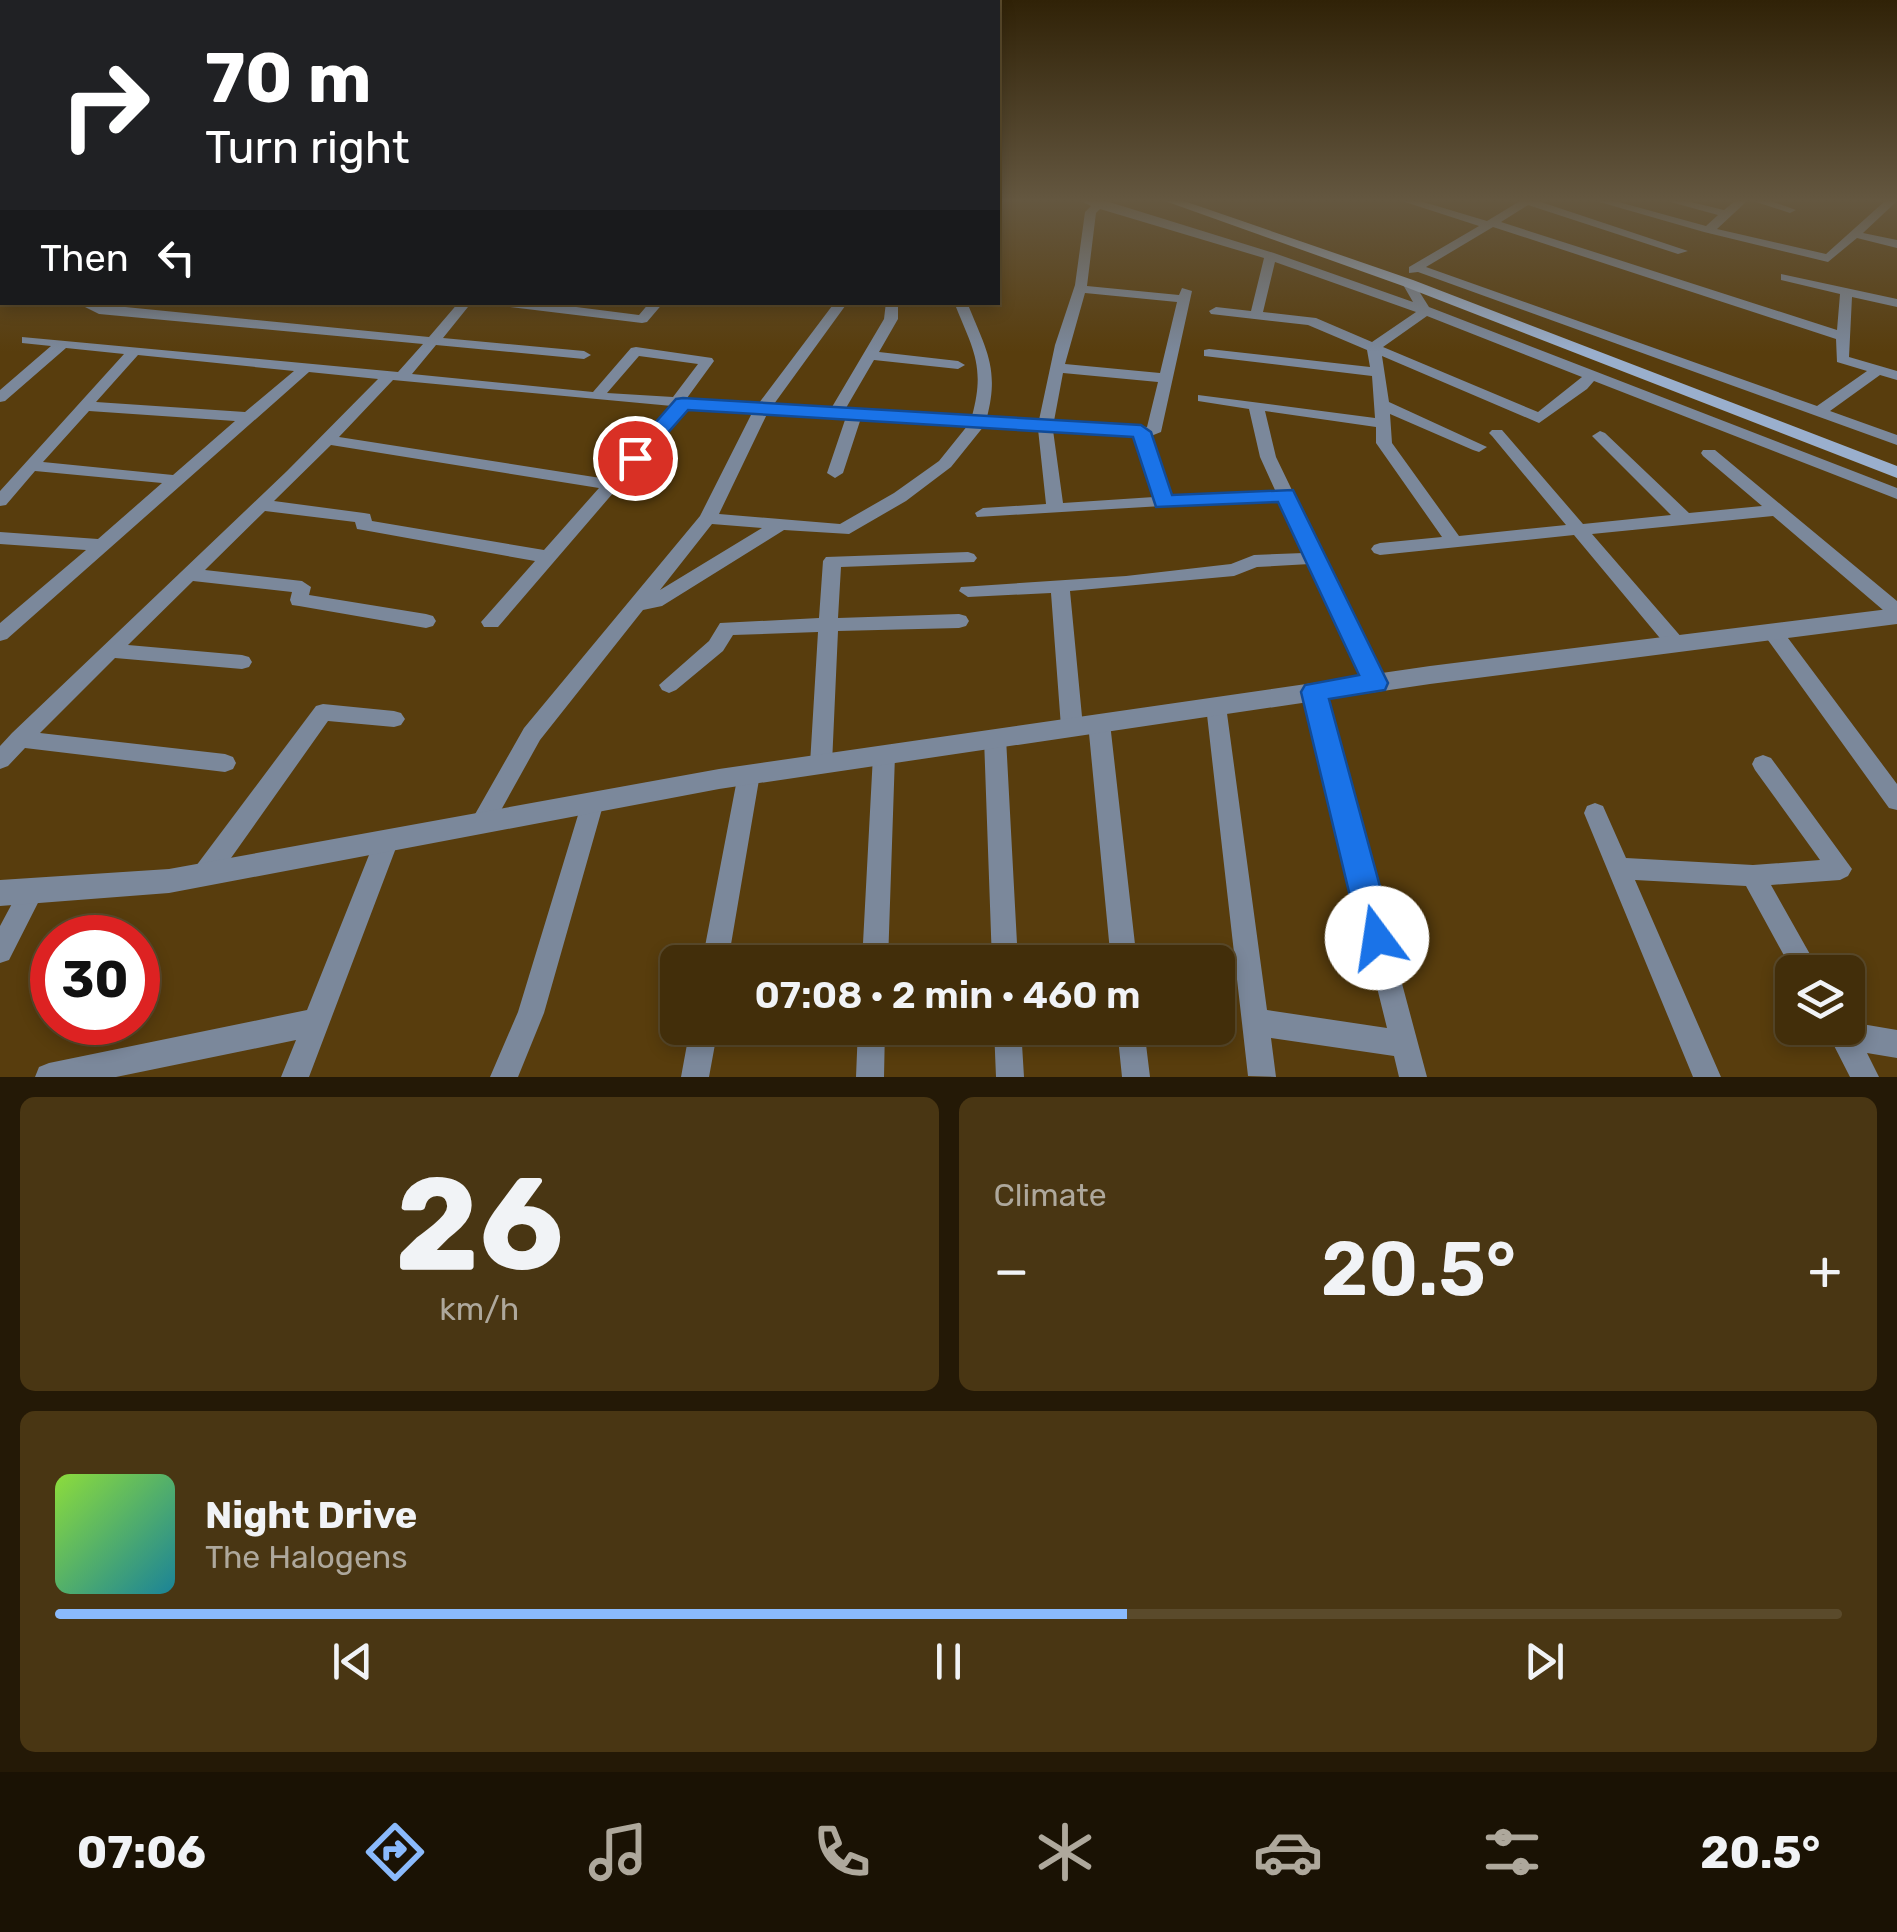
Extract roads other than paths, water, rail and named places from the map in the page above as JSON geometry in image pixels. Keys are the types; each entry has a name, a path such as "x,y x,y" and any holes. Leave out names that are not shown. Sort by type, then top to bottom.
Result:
{"main road":[{"path":"1315,251 1402,281 1897,472"}],"street":[{"path":"1054,508 1045,426 1086,251"},
{"path":"1255,251 1424,310 1897,494"},
{"path":"1424,310 1402,281 1445,251"},
{"path":"1580,251 1844,336"},
{"path":"1799,251 1828,258 1835,251"},
{"path":"1256,316 1270,256"},
{"path":"1417,268 1897,440"},
{"path":"1785,278 1897,303"},
{"path":"27,340 596,397 835,415 1154,432 1185,295 1080,289"},
{"path":"1846,292 1842,359 1897,376"},
{"path":"88,305 99,310 584,355"},
{"path":"0,760 109,650 433,340 463,305"},
{"path":"524,305 642,320 655,305"},
{"path":"482,822 532,734 708,518 762,409 840,305"},
{"path":"835,415 891,319 892,305"},
{"path":"708,518 842,530 900,498 945,464 978,423 985,396 986,366 961,305"},
{"path":"1216,310 1311,321 1539,418 1582,386 1590,375"},
{"path":"1373,347 1420,317 1424,310"},
{"path":"0,398 62,344"},
{"path":"1373,347 1383,404 1384,442 1454,542"},
{"path":"0,501 134,351"},
{"path":"491,622 611,485 679,403 707,362 636,352 596,397"},
{"path":"1209,353 1378,372"},
{"path":"870,355 958,366"},
{"path":"0,634 305,368"},
{"path":"1057,368 1166,378"},
{"path":"1820,410 1877,371"},
{"path":"1203,398 1385,424"},
{"path":"1383,404 1480,447"},
{"path":"86,406 249,417"},
{"path":"1256,406 1268,456 1375,683"},
{"path":"835,473 854,416"},
{"path":"1141,432 1164,502"},
{"path":"1497,433 1676,644"},
{"path":"1600,436 1685,519"},
{"path":"329,440 611,485"},
{"path":"1709,452 1897,613"},
{"path":"32,466 177,480"},
{"path":"983,512 1286,494"},
{"path":"260,505 364,518 363,525 548,557"},
{"path":"1380,549 1778,510"},
{"path":"638,605 655,600 780,525"},
{"path":"0,538 102,545"},
{"path":"821,764 832,561 968,558"},
{"path":"968,591 1234,570 1254,560 1316,558"},
{"path":"188,574 302,587 299,600 426,621"},
{"path":"1060,586 1072,727"},
{"path":"0,893 169,880 749,774 1375,683 1897,613"},
{"path":"669,685 716,646 727,628 959,620"},
{"path":"1772,631 1897,801"},
{"path":"109,650 242,662"},
{"path":"1314,692 1412,1077"},
{"path":"1216,706 1262,1076"},
{"path":"205,874 324,712 394,720"},
{"path":"1098,723 1122,945"},
{"path":"994,738 1004,945"},
{"path":"20,739 225,763"},
{"path":"876,945 884,755"},
{"path":"1618,868 1753,876 1840,869 1763,764"},
{"path":"718,945 749,774"},
{"path":"504,1077 531,1013 593,802"},
{"path":"1595,813 1708,1077"},
{"path":"295,1077 386,840"},
{"path":"1753,876 1798,955"},
{"path":"0,951 32,891"},
{"path":"49,1077 114,1069 316,1022"},
{"path":"1256,1022 1404,1044"},
{"path":"1865,1037 1897,1044"},
{"path":"695,1077 701,1045"},
{"path":"870,1077 871,1045"},
{"path":"1009,1045 1010,1077"},
{"path":"1132,1045 1136,1077"},
{"path":"1848,1045 1865,1077"}]}
